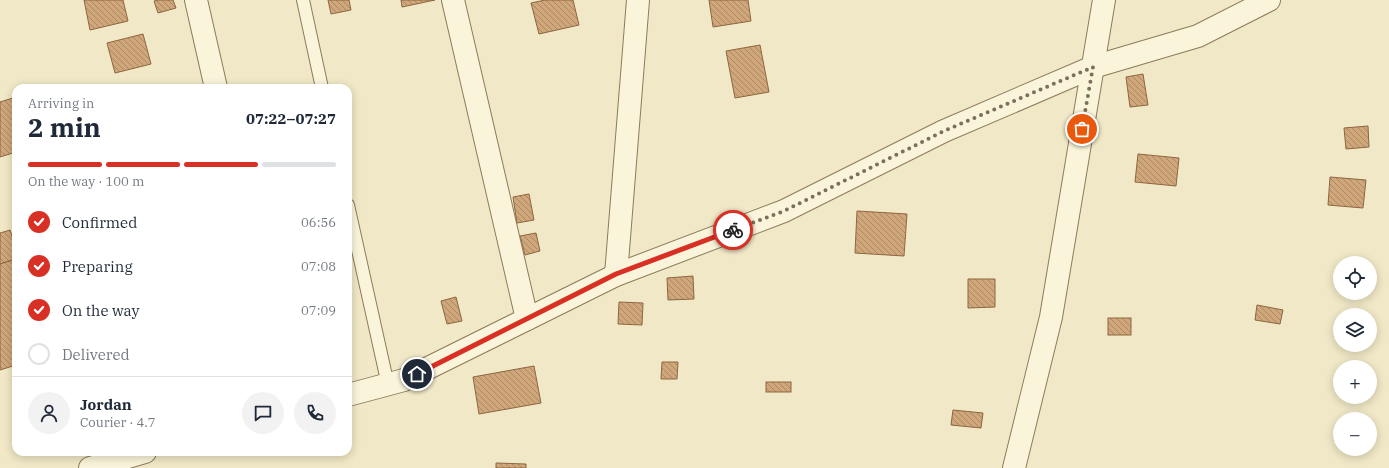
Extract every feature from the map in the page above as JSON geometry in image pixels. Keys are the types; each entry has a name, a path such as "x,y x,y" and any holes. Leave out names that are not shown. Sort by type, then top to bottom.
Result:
{"street":[{"path":"196,0 215,84"},
{"path":"454,0 526,319"},
{"path":"616,274 638,0"},
{"path":"1014,468 1051,317 1104,0"},
{"path":"352,394 404,380 616,274 784,211 944,131 1093,67 1198,36 1269,0"},
{"path":"90,468 131,456"}],"lane":[{"path":"302,0 321,84"},
{"path":"352,223 388,385"}],"building":[{"path":"84,0 123,0 128,21 90,30"},
{"path":"173,0 176,8 158,13 154,1"},
{"path":"328,0 349,0 351,10 331,14"},
{"path":"401,0 435,0 402,7"},
{"path":"545,0 573,0 579,25 539,34 531,3"},
{"path":"709,0 748,0 751,21 713,27"},
{"path":"143,34 151,64 115,73 107,43"},
{"path":"760,45 769,92 735,98 726,51"},
{"path":"1143,74 1148,105 1130,107 1126,77"},
{"path":"12,98 12,153 0,157 0,102"},
{"path":"1368,126 1369,147 1346,149 1344,128"},
{"path":"1138,154 1179,158 1176,186 1135,182"},
{"path":"1330,177 1366,180 1363,208 1328,205"},
{"path":"529,194 534,220 517,223 513,197"},
{"path":"857,211 907,214 904,256 855,253"},
{"path":"10,230 12,236 12,260 0,264 0,233"},
{"path":"536,233 540,251 525,255 520,236"},
{"path":"12,260 12,366 0,370 0,264"},
{"path":"693,276 694,299 668,300 667,278"},
{"path":"968,279 995,279 995,307 968,308"},
{"path":"456,297 462,321 447,324 441,301"},
{"path":"619,302 643,303 642,325 618,324"},
{"path":"1257,305 1283,310 1280,324 1255,320"},
{"path":"1108,318 1131,318 1131,335 1108,335"},
{"path":"662,362 678,362 677,379 661,379"},
{"path":"534,366 541,403 479,414 473,377"},
{"path":"766,382 791,382 791,392 766,392"},
{"path":"953,410 983,413 981,428 951,425"},
{"path":"496,463 526,464 526,468 496,468"}],"way so far":[{"path":"733,230 784,211 944,131 1093,67 1082,129"}],"route":[{"path":"417,374 616,274 733,230"}]}
